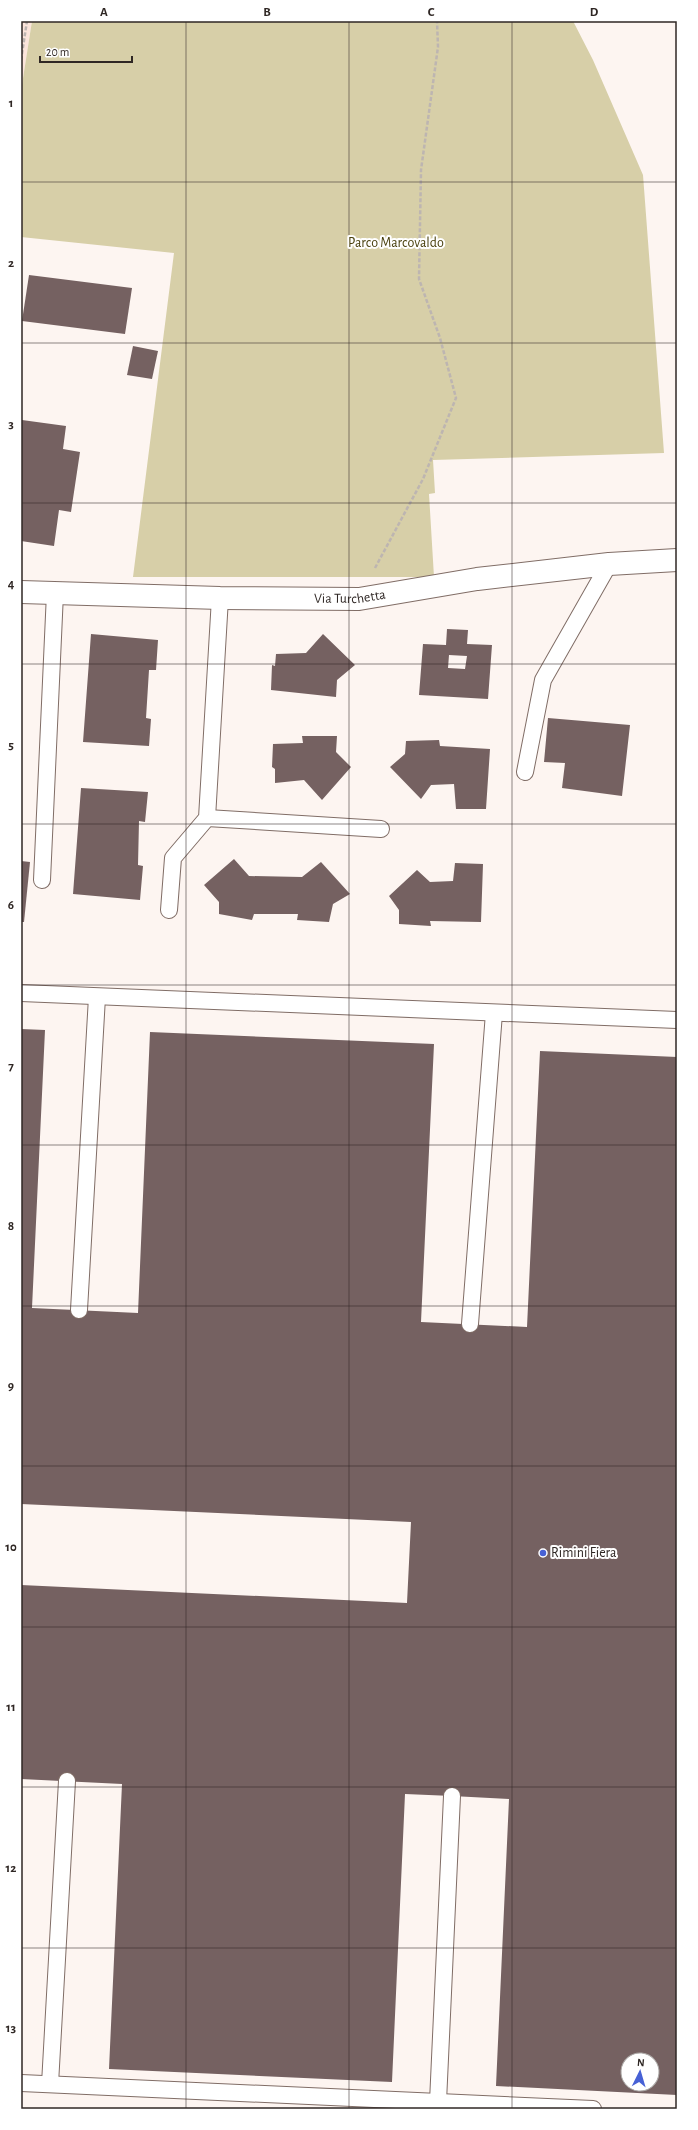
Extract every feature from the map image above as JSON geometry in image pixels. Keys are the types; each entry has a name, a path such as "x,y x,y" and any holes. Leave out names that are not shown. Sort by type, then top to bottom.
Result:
{"street":[{"name":"Via Turchetta","path":"21,592 220,598 359,599 477,579 609,564 677,560"}],"lane":[{"path":"525,772 543,680 609,564"},
{"path":"42,880 55,593"},
{"path":"169,910 173,858 207,818 220,598"},
{"path":"207,818 381,829"},
{"path":"21,993 677,1020"},
{"path":"79,1310 97,996"},
{"path":"470,1324 494,1013"},
{"path":"50,2084 67,1781"},
{"path":"438,2102 452,1796"},
{"path":"21,2082 593,2109"}],"path":[{"path":"21,60 27,21"},
{"path":"359,599 423,478 456,398 440,338 419,279 421,170 438,48 437,21"}],"shaded area":[{"path":"21,21 32,21 21,91"}],"green space":[{"name":"Parco Marcovaldo","path":"32,21 573,21 593,60 643,175 664,453 433,460 435,493 429,494 434,577 133,577 174,253 21,237 21,91"}],"building":[{"path":"29,275 132,288 125,334 22,321"},
{"path":"133,346 158,351 152,379 127,375"},
{"path":"22,420 66,426 63,449 80,452 71,512 59,510 54,546 21,541"},
{"path":"447,629 468,630 467,644 492,645 488,699 419,695 423,644 446,645","holes":["449,655 467,656 465,669 448,668"]},
{"path":"91,634 158,640 156,670 149,670 146,718 151,719 149,746 83,742"},
{"path":"323,634 355,665 337,680 336,697 271,690 272,665 275,666 276,654 306,653"},
{"path":"548,718 630,725 622,796 562,788 565,763 544,762"},
{"path":"302,736 337,736 336,752 351,767 322,800 304,780 275,783 275,769 272,767 273,744 303,743"},
{"path":"439,740 440,746 490,749 486,809 456,809 454,784 431,785 421,799 390,767 405,754 406,741"},
{"path":"81,788 148,792 145,822 139,821 138,865 143,866 140,900 73,894"},
{"path":"234,859 249,876 302,877 321,862 350,894 333,904 329,922 297,920 298,914 254,914 252,920 219,914 219,902 204,885"},
{"path":"21,861 30,862 24,922 21,922"},
{"path":"455,863 483,864 481,922 430,921 431,926 399,924 399,910 389,896 417,870 430,882 453,881"},
{"name":"Rimini Fiera","path":"21,1029 45,1030 32,1308 138,1313 150,1032 434,1044 421,1322 527,1327 540,1051 677,1057 677,2095 496,2086 509,1799 452,1796 405,1794 392,2082 109,2069 122,1784 21,1779 21,1585 407,1603 411,1522 21,1504"}],"place":[{"name":"Rimini Fiera","path":"543,1553"}]}
